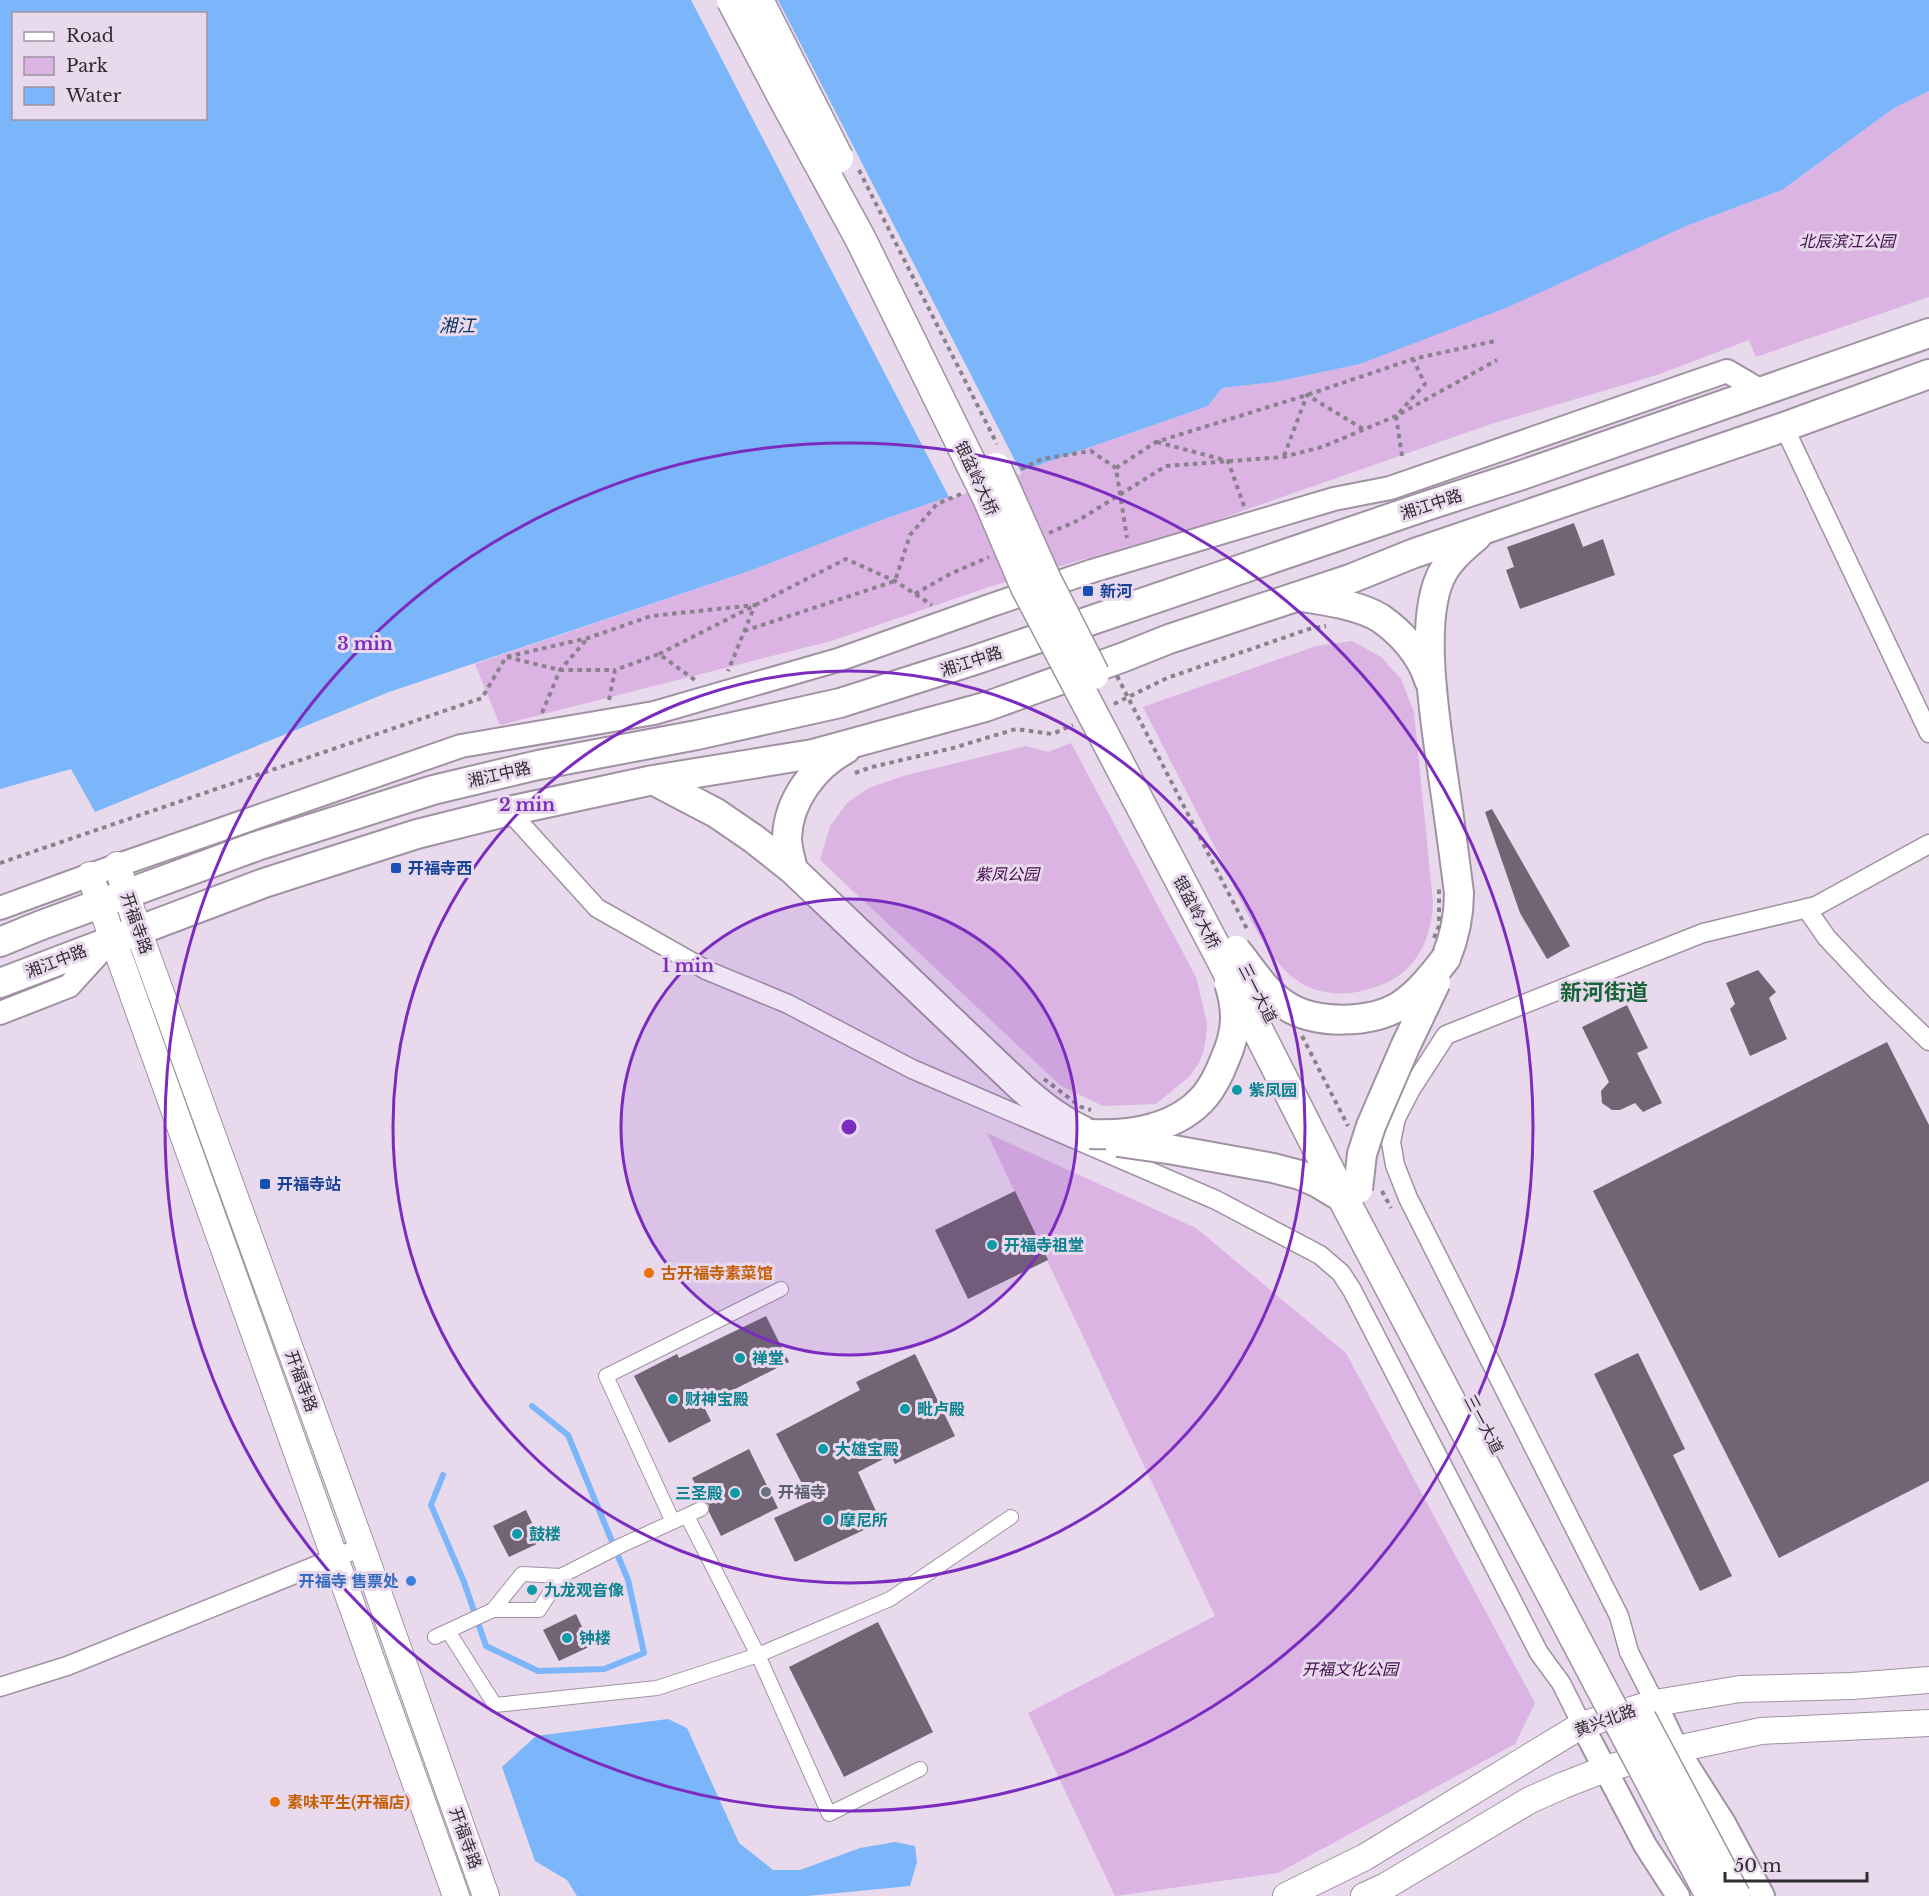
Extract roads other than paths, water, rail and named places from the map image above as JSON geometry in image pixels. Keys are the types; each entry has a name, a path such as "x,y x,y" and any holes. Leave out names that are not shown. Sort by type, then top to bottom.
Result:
{"highway":[{"name":"银盆岭大桥","path":"732,0 860,238 988,498 1026,587 1236,949"},
{"name":"银盆岭大桥","path":"758,0 1007,490 1046,580 1236,949"},
{"name":"三一大道","path":"1236,949 1351,1193 1711,1896"},
{"name":"三一大道","path":"1351,1193 1735,1896"}],"main road":[{"name":"湘江中路","path":"0,942 257,846 433,790 538,765 697,735 840,703 1522,475 1929,333"},
{"name":"湘江中路","path":"0,983 264,883 417,834 509,811 653,780 813,754 985,707 1169,639 1298,597 1412,554 1784,427 1929,374"},
{"path":"1236,949 1274,997 1286,1007 1311,1016 1332,1019 1368,1017 1400,1006 1416,994 1439,951 1457,929 1460,893 1431,688 1431,625 1435,596 1442,573 1458,552 1483,530"},
{"path":"1298,597 1332,601 1379,618 1414,650 1424,664 1431,688"},
{"path":"793,870 787,842 788,824 800,792 830,757 858,742"},
{"path":"653,780 716,813 793,870 1023,1089 1052,1114 1072,1126 1091,1122 1114,1135 1134,1132 1162,1125 1196,1105 1206,1095 1215,1082 1231,1047 1236,1024 1234,999 1236,949"},
{"name":"开福寺路","path":"117,865 113,898 125,935 335,1557 456,1896"},
{"name":"开福寺路","path":"90,875 113,898"},
{"name":"开福寺路","path":"125,935 362,1547 486,1896"},
{"path":"1091,1122 1127,1144 1273,1168 1351,1193 1371,1126 1436,983 1439,951"},
{"name":"黄兴北路","path":"1286,1896 1365,1857 1582,1725 1655,1703 1740,1689 1852,1686 1929,1680"},
{"path":"1364,1896 1386,1886 1530,1800 1605,1769 1677,1749 1761,1731 1929,1723"}],"street":[{"path":"0,908 461,746 654,713 838,660 1092,571 1334,499 1390,488 1727,371 1761,391"},
{"path":"1784,427 1929,733"},
{"path":"1334,499 1426,506"},
{"path":"509,811 597,908 705,970 788,1004 912,1069 1216,1200 1320,1255 1341,1273 1352,1290 1539,1653 1561,1683 1645,1845 1678,1896"},
{"path":"1763,1896 1724,1823 1677,1749 1629,1652 1619,1616 1408,1198 1395,1165 1391,1142 1396,1118 1411,1089 1446,1035 1703,933 1816,906 1929,844"},
{"path":"1806,908 1827,938 1929,1041"},
{"name":"湘江中路","path":"0,1013 69,986 125,935"},
{"path":"673,1522 606,1376 782,1289"},
{"path":"493,1610 522,1574 561,1575 701,1509"},
{"path":"687,1516 758,1655 829,1814 920,1769"},
{"path":"561,1575 540,1610 493,1610 447,1631 495,1705 657,1688 758,1655 890,1599 1011,1517"},
{"path":"0,1687 67,1666 362,1547"}],"water":[{"name":"湘江","path":"0,0 1929,0 1929,91 1894,108 1782,190 1686,226 1508,307 1360,364 1275,382 1222,388 1208,406 879,521 752,570 389,692 95,812 71,769 0,789"},
{"path":"668,1719 687,1728 739,1843 773,1870 800,1870 860,1848 895,1842 915,1846 917,1862 910,1886 807,1896 577,1896 567,1880 535,1861 502,1767 536,1736"}],"waterway":[{"path":"443,1475 431,1505 464,1582 486,1646 538,1671 604,1669 644,1653 628,1580 568,1435 532,1406"}],"place":[{"name":"新河","path":"1088,591"},
{"name":"开福寺西","path":"396,868"},
{"name":"紫凤园","path":"1237,1090"},
{"name":"开福寺站","path":"265,1184"},
{"name":"开福寺祖堂","path":"992,1245"},
{"name":"古开福寺素菜馆","path":"649,1273"},
{"name":"禅堂","path":"740,1358"},
{"name":"财神宝殿","path":"673,1399"},
{"name":"毗卢殿","path":"905,1409"},
{"name":"大雄宝殿","path":"823,1449"},
{"name":"开福寺","path":"766,1492"},
{"name":"三圣殿","path":"735,1493"},
{"name":"摩尼所","path":"828,1520"},
{"name":"鼓楼","path":"517,1534"},
{"name":"开福寺 售票处","path":"411,1581"},
{"name":"九龙观音像","path":"532,1590"},
{"name":"钟楼","path":"567,1638"},
{"name":"素味平生(开福店)","path":"275,1802"}],"district":[{"name":"新河街道","path":"1604,992"}],"park label":[{"name":"北辰滨江公园","path":"1847,241"},
{"name":"紫凤公园","path":"1007,874"},
{"name":"开福文化公园","path":"1350,1669"}]}
